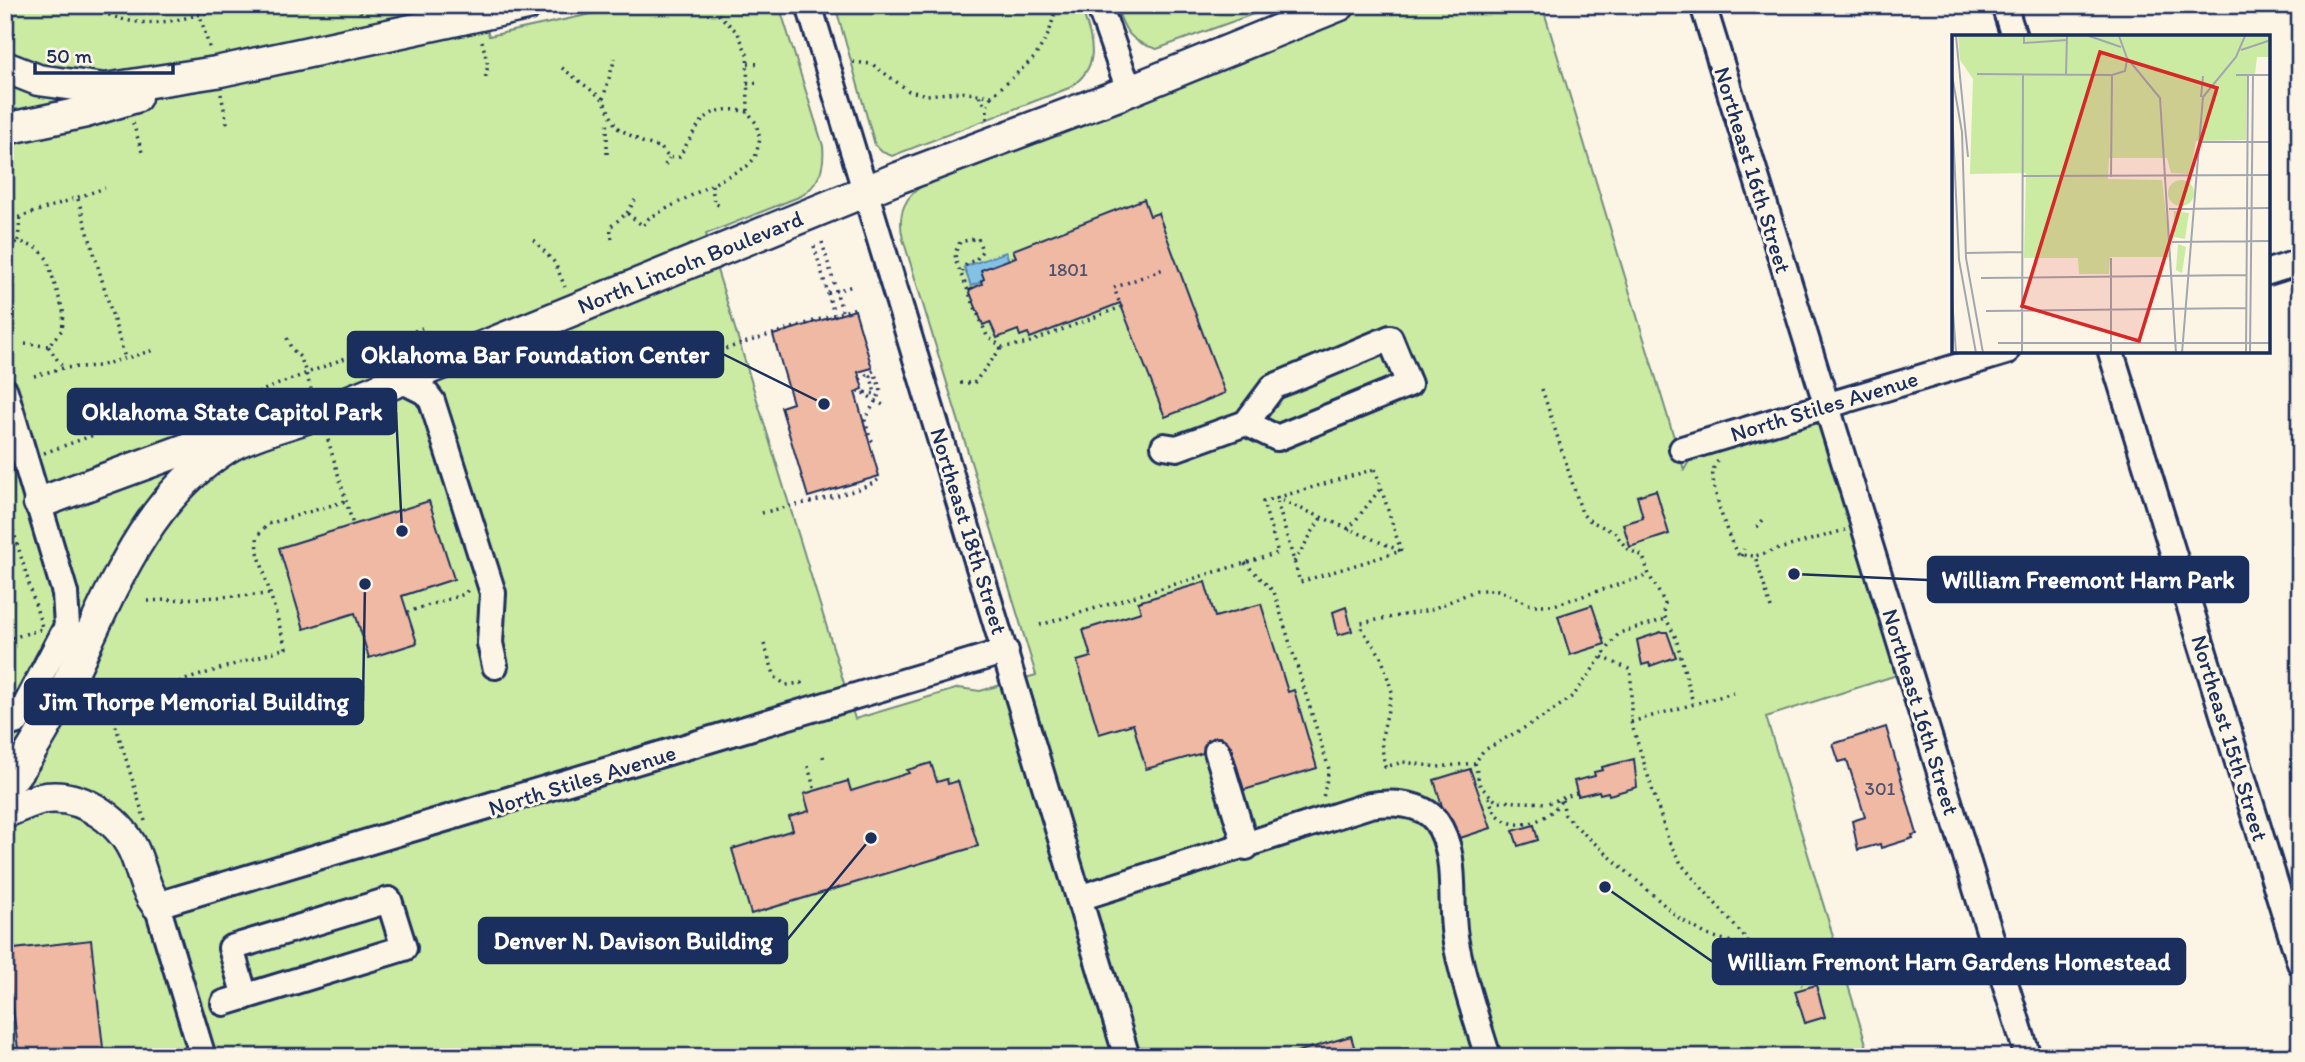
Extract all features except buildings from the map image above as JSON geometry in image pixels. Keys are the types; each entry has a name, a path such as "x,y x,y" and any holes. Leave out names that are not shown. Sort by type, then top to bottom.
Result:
{"main road":[{"path":"5,67 38,80 105,89 216,72 492,9 527,5"},
{"name":"North Lincoln Boulevard","path":"5,788 32,749 69,683 149,523 172,493 227,448 866,191 1340,5"},
{"path":"5,129 86,113 216,72"},
{"path":"38,503 225,433 319,411"},
{"path":"5,812 46,798 69,800 92,807 126,836 148,892 158,905"}],"street":[{"name":"Northeast 18th Street","path":"809,5 1127,1057"},
{"path":"1099,5 1129,90"},
{"name":"Northeast 16th Street","path":"1703,5 2028,1057"},
{"path":"2004,5 2013,35"},
{"path":"2270,271 2300,262"},
{"path":"1164,446 1177,449 1246,423 1273,387 1390,338 1409,384 1277,438 1246,423"},
{"name":"North Stiles Avenue","path":"1682,449 1999,354"},
{"name":"Northeast 15th Street","path":"2113,354 2300,963"},
{"path":"401,380 425,392 432,401 493,593 490,643 495,666"},
{"path":"5,391 65,593 69,616 60,642 17,721 5,725"},
{"name":"North Stiles Avenue","path":"158,905 1006,651"},
{"path":"1217,751 1246,847"},
{"path":"1079,898 1246,847 1370,805 1393,804 1426,811 1435,820 1445,843 1453,889 1457,947 1488,1057"},
{"path":"389,900 404,948 235,1000 231,948 389,900"},
{"path":"158,905 203,1057"}],"path":[{"path":"90,5 113,16 164,24 229,5"},
{"path":"197,5 228,128"},
{"path":"853,62 872,64 909,91 927,95 960,92 992,96 1035,57 1049,33 1055,6"},
{"path":"627,213 643,226 649,218 747,166 755,158 759,131 748,112 748,63 738,33 718,14"},
{"path":"482,41 488,65 485,80"},
{"path":"603,99 615,58"},
{"path":"748,63 759,64"},
{"path":"562,68 603,99 610,120 627,135 661,148 669,158"},
{"path":"747,84 758,83"},
{"path":"979,96 987,107"},
{"path":"669,158 679,157 707,115 722,109 748,112"},
{"path":"130,115 142,152"},
{"path":"607,154 607,126 610,120"},
{"path":"665,165 669,158"},
{"path":"712,184 715,203 723,207"},
{"path":"5,222 105,188"},
{"path":"78,199 125,358"},
{"path":"612,239 610,227 627,213 635,200"},
{"path":"5,253 18,241 20,218"},
{"path":"962,272 967,262 976,260 982,251 978,238 960,242 955,253 962,272 987,336 1002,347 1025,344 1121,307 1114,288 1163,269"},
{"path":"534,240 555,262 565,287"},
{"path":"18,241 39,249 47,259 64,314 61,330 48,346"},
{"path":"822,242 836,291 838,313"},
{"path":"814,246 828,293 838,313"},
{"path":"828,293 853,286"},
{"path":"712,353 859,307"},
{"path":"5,321 17,317"},
{"path":"26,459 102,432 153,429 190,419 422,328"},
{"path":"287,338 291,348 301,358 353,525"},
{"path":"25,344 48,346"},
{"path":"48,346 63,368"},
{"path":"960,383 974,383 1002,347"},
{"path":"34,376 63,368 99,366 154,350"},
{"path":"860,379 878,368"},
{"path":"875,444 865,420 876,401 881,391 874,373 871,376 875,394 860,392 876,401 883,405"},
{"path":"1542,389 1582,513 1587,519 1615,533 1627,549 1643,556 1649,575 1663,596 1666,619 1676,638 1693,703"},
{"path":"1722,457 1713,471 1713,483 1732,546 1741,556 1755,556 1794,542 1845,530"},
{"path":"1040,625 1278,553 1263,502 1375,468 1401,551"},
{"path":"762,513 870,485 881,477"},
{"path":"1348,530 1381,488"},
{"path":"1276,498 1401,551"},
{"path":"1276,498 1300,582 1401,551"},
{"path":"146,824 109,704 286,648 258,552 257,536 268,524 346,501"},
{"path":"5,503 43,629"},
{"path":"1294,562 1321,518"},
{"path":"1757,527 1763,520"},
{"path":"1741,556 1744,549"},
{"path":"1755,556 1771,608"},
{"path":"1245,563 1274,592 1329,769 1326,795 1313,802"},
{"path":"407,612 465,594 485,566"},
{"path":"1475,763 1438,767 1404,762 1385,767 1381,741 1392,692 1381,656 1363,631 1361,623 1368,619 1430,610 1477,590 1498,590 1531,605 1554,605 1649,575"},
{"path":"148,601 271,594"},
{"path":"1577,793 1548,803 1496,801 1480,786 1475,763 1483,751 1547,715 1574,695 1619,633 1666,619"},
{"path":"5,640 54,625"},
{"path":"764,644 775,677 786,685 801,683 803,689"},
{"path":"1602,657 1631,670 1631,722 1669,842 1682,866 1754,948 1802,985"},
{"path":"1631,722 1733,693"},
{"path":"807,766 815,791"},
{"path":"1489,797 1491,808 1502,820 1521,825 1545,817 1562,800"},
{"path":"1562,800 1565,815 1680,919 1707,935 1754,948"}],"green space":[{"path":"5,5 480,5 489,36 633,5 779,5 823,146 820,174 813,186 801,196 706,234 855,719 959,688 980,691 1036,675 903,239 902,214 913,193 927,183 1369,5 1542,5 1684,470 1692,456 1819,423 1900,674 1766,717 1870,1057 5,1057"},
{"path":"835,5 1081,5 1091,40 1091,61 1080,79 1069,88 892,156 875,145"},
{"path":"1116,5 1278,5 1157,49 1140,43 1129,34"}],"water":[{"path":"1006,252 1009,261 986,280 971,286 964,267"}],"place":[{"name":"Oklahoma Bar Foundation Center","path":"824,404"},
{"name":"Oklahoma State Capitol Park","path":"402,531"},
{"name":"William Freemont Harn Park","path":"1794,574"},
{"name":"Jim Thorpe Memorial Building","path":"365,584"},
{"name":"Denver N. Davison Building","path":"871,838"},
{"name":"William Fremont Harn Gardens Homestead","path":"1605,887"}]}
